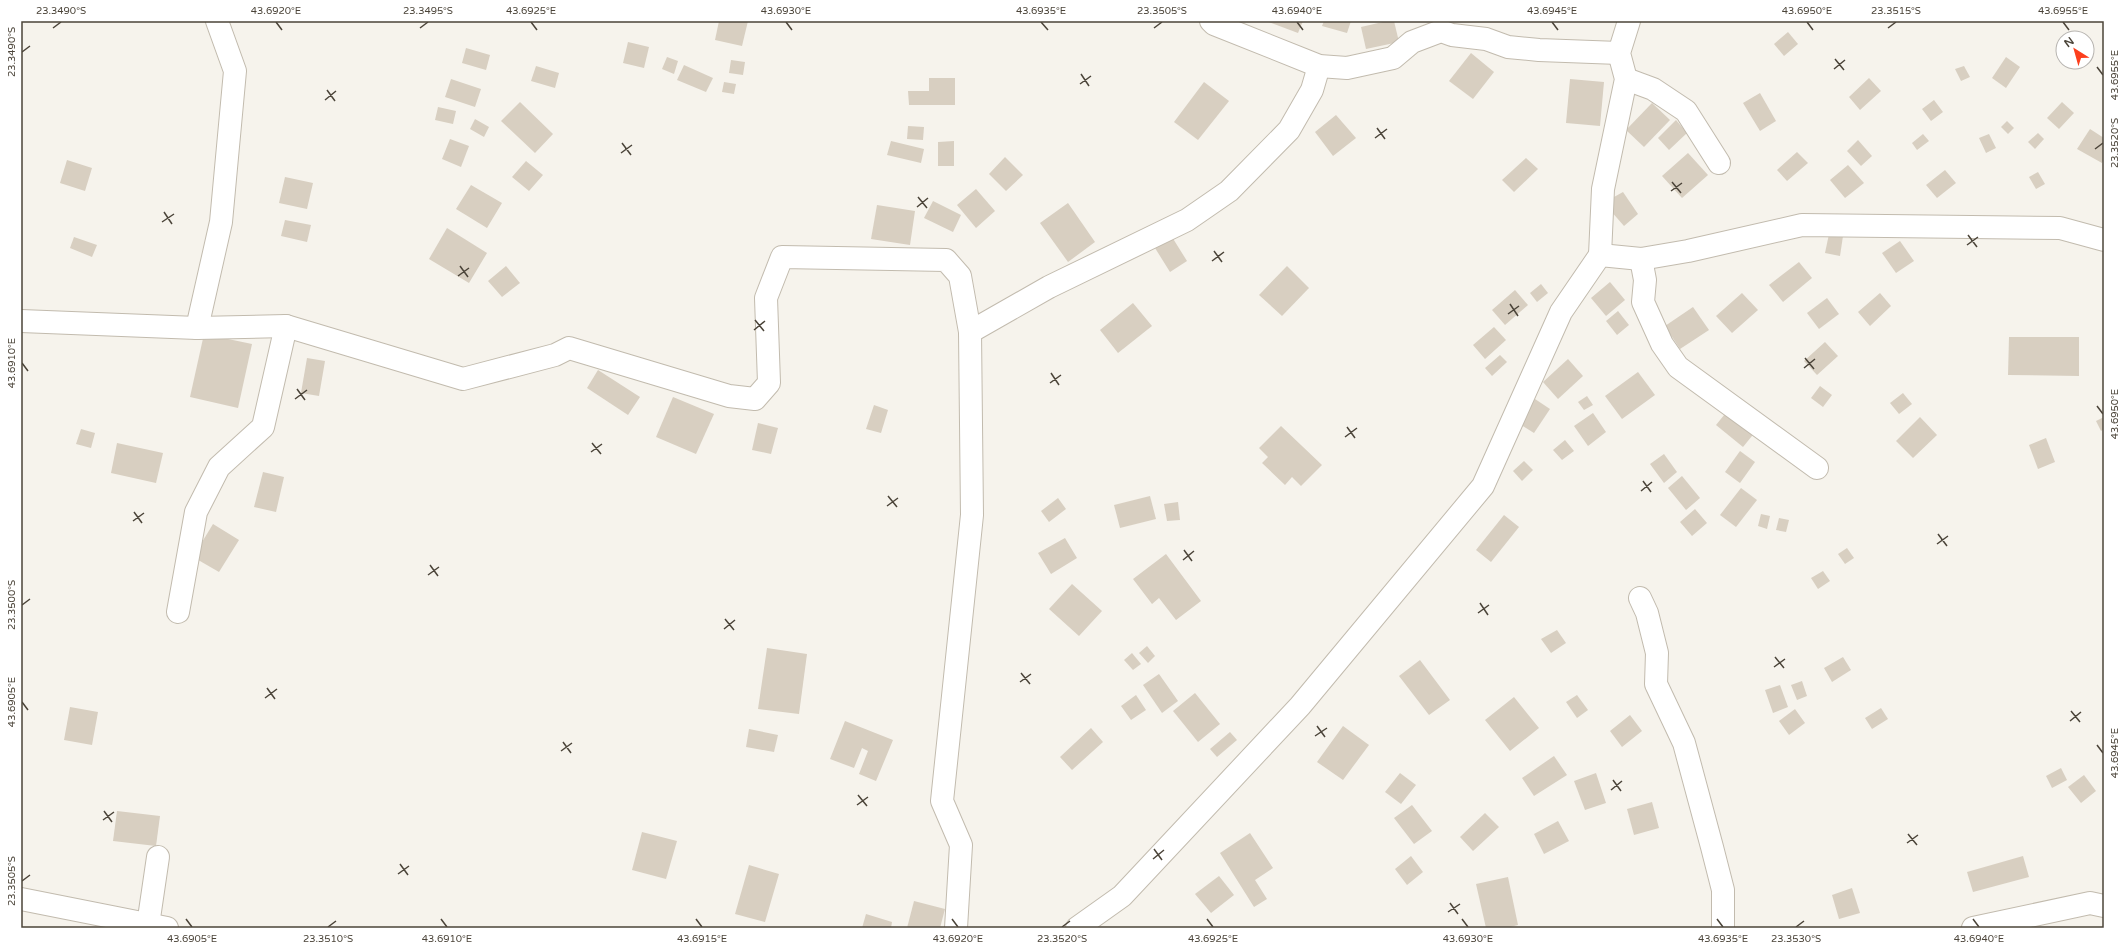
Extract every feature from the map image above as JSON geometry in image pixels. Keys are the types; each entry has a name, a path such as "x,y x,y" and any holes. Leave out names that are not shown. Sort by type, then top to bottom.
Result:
{"street":[{"path":"197,328 221,222 235,71 217,21"},
{"path":"1211,21 1214,24 1319,66 1346,68 1393,58 1412,42 1442,31 1452,35 1486,39 1508,46 1531,49 1619,53"},
{"path":"1078,928 1122,896 1300,706 1483,486 1561,312 1600,255 1603,189 1626,79 1619,53 1629,21"},
{"path":"970,332 1049,286 1187,220 1229,191 1289,130 1312,90 1319,66"},
{"path":"1626,79 1653,89 1686,111 1719,163"},
{"path":"1600,255 1641,259 1688,251 1802,225 2060,228 2104,240"},
{"path":"21,321 197,328 286,326 463,379 555,355 569,348 729,396 754,399 769,383 766,298 782,257 946,260 960,276 970,332 972,515 942,801 961,845 956,928"},
{"path":"1641,259 1645,280 1643,302 1662,344 1678,367 1817,468"},
{"path":"178,612 196,512 219,467 263,427 286,326"},
{"path":"1640,598 1647,612 1657,653 1656,684 1684,743 1712,846 1723,890 1723,928"},
{"path":"21,899 157,926 158,857"},
{"path":"1973,928 2090,903 2104,906"}],"building":[{"path":"719,21 748,21 742,46 715,40"},
{"path":"1266,21 1303,21 1298,33"},
{"path":"1324,21 1351,21 1347,33 1322,26"},
{"path":"1387,21 1394,21 1399,42 1366,49 1361,27"},
{"path":"1788,32 1798,44 1784,56 1774,44"},
{"path":"628,42 649,47 644,68 623,63"},
{"path":"466,48 490,55 486,70 462,63"},
{"path":"1471,53 1494,72 1473,99 1449,81"},
{"path":"667,57 678,61 674,74 662,69"},
{"path":"2006,57 2020,67 2006,88 1992,78"},
{"path":"731,60 745,62 743,75 729,73"},
{"path":"684,65 713,78 706,92 677,80"},
{"path":"536,66 559,73 555,88 531,81"},
{"path":"1964,66 1970,77 1961,81 1955,69"},
{"path":"929,78 955,78 955,105 909,105 908,91 929,91"},
{"path":"1869,78 1881,91 1860,110 1849,97"},
{"path":"451,79 481,89 475,107 445,97"},
{"path":"1570,79 1604,82 1600,126 1566,123"},
{"path":"724,82 736,84 734,94 722,92"},
{"path":"1204,82 1229,101 1198,140 1174,122"},
{"path":"1760,93 1776,121 1760,131 1743,103"},
{"path":"1934,100 1943,112 1931,121 1922,109"},
{"path":"520,102 553,134 535,153 501,121"},
{"path":"2062,102 2074,113 2059,129 2047,118"},
{"path":"1652,103 1670,120 1644,147 1626,130"},
{"path":"438,107 456,111 453,124 435,120"},
{"path":"1336,115 1356,138 1333,156 1315,132"},
{"path":"475,119 489,127 484,137 470,129"},
{"path":"1676,120 1687,133 1669,150 1658,138"},
{"path":"2007,121 2014,128 2008,134 2001,127"},
{"path":"908,126 924,127 923,140 907,139"},
{"path":"2090,129 2104,138 2104,159 2102,163 2077,149"},
{"path":"2038,133 2044,139 2035,149 2028,142"},
{"path":"1923,134 1929,141 1917,150 1912,143"},
{"path":"1989,134 1996,148 1986,153 1979,138"},
{"path":"450,139 469,146 461,167 442,159"},
{"path":"1858,140 1872,156 1861,166 1847,151"},
{"path":"891,141 924,149 921,163 887,155"},
{"path":"954,141 954,166 938,166 938,142"},
{"path":"1797,152 1808,163 1787,181 1777,170"},
{"path":"1688,153 1708,175 1682,198 1662,176"},
{"path":"1005,157 1023,175 1006,191 989,174"},
{"path":"1526,158 1538,169 1514,192 1502,180"},
{"path":"67,160 92,168 85,191 60,183"},
{"path":"526,161 543,175 529,191 512,177"},
{"path":"1848,165 1864,183 1845,198 1830,180"},
{"path":"1945,170 1956,183 1937,198 1926,185"},
{"path":"2038,172 2045,184 2036,189 2029,177"},
{"path":"285,177 313,183 307,209 279,203"},
{"path":"471,185 502,203 487,228 456,209"},
{"path":"976,189 995,211 976,228 957,205"},
{"path":"1623,192 1638,214 1624,226 1610,210 1614,197"},
{"path":"933,201 961,215 953,232 924,218"},
{"path":"1068,203 1095,242 1068,262 1040,223"},
{"path":"877,205 915,211 910,245 871,239"},
{"path":"285,220 311,225 307,242 281,236"},
{"path":"447,228 487,253 469,283 429,259"},
{"path":"1829,234 1843,236 1840,256 1825,253"},
{"path":"74,237 97,245 92,257 70,248"},
{"path":"1172,237 1187,261 1170,272 1155,248"},
{"path":"1900,241 1914,261 1896,273 1882,253"},
{"path":"1799,262 1812,278 1783,302 1769,285"},
{"path":"506,266 520,283 502,297 488,281"},
{"path":"1287,266 1309,288 1282,316 1259,295"},
{"path":"1610,282 1625,300 1606,316 1591,298"},
{"path":"1541,284 1548,293 1537,302 1530,293"},
{"path":"1515,290 1528,305 1505,325 1492,310"},
{"path":"1742,293 1758,310 1732,333 1716,316"},
{"path":"1880,293 1891,306 1870,326 1858,312"},
{"path":"1827,298 1839,314 1819,329 1807,313"},
{"path":"1133,303 1152,326 1118,353 1100,330"},
{"path":"1693,307 1709,330 1680,349 1665,326"},
{"path":"1618,311 1629,325 1617,335 1606,321"},
{"path":"1494,327 1506,340 1485,359 1473,345"},
{"path":"204,334 252,344 238,408 190,397"},
{"path":"2009,337 2079,337 2079,376 2008,375"},
{"path":"1825,342 1838,356 1817,375 1804,361"},
{"path":"1500,355 1507,362 1492,376 1485,368"},
{"path":"307,358 325,361 319,396 301,393"},
{"path":"1568,359 1583,376 1558,399 1543,382"},
{"path":"598,370 640,397 628,415 587,388"},
{"path":"1638,372 1655,395 1622,419 1605,396"},
{"path":"1820,386 1832,395 1823,407 1811,398"},
{"path":"1903,393 1912,404 1899,414 1890,403"},
{"path":"1587,396 1593,405 1584,410 1578,402"},
{"path":"673,397 714,414 696,454 656,437"},
{"path":"1535,399 1550,409 1534,433 1518,423"},
{"path":"874,405 888,410 881,433 866,429"},
{"path":"1729,409 1756,431 1743,447 1716,425"},
{"path":"1593,413 1606,432 1588,446 1574,426"},
{"path":"1920,417 1937,435 1913,458 1896,441"},
{"path":"2104,417 2104,429 2101,431 2096,421"},
{"path":"758,423 778,428 771,454 752,450"},
{"path":"1281,426 1322,465 1301,486 1292,477 1285,485 1262,463 1268,457 1259,448"},
{"path":"81,429 95,433 91,448 76,444"},
{"path":"2046,438 2055,462 2038,469 2029,445"},
{"path":"1565,440 1574,451 1562,460 1553,450"},
{"path":"117,443 163,453 156,483 111,473"},
{"path":"1740,451 1755,462 1740,483 1725,472"},
{"path":"1664,454 1677,472 1664,483 1650,464"},
{"path":"1524,461 1533,470 1522,481 1513,471"},
{"path":"263,472 284,477 276,512 254,507"},
{"path":"1682,476 1700,498 1686,510 1668,488"},
{"path":"1741,488 1757,500 1736,527 1720,515"},
{"path":"1150,496 1156,519 1120,528 1114,505"},
{"path":"1058,498 1066,509 1049,522 1041,511"},
{"path":"1178,502 1180,520 1167,521 1164,504"},
{"path":"1695,509 1707,523 1692,536 1680,522"},
{"path":"1761,514 1770,516 1767,529 1758,526"},
{"path":"1504,515 1519,527 1491,562 1476,550"},
{"path":"1779,518 1789,520 1786,532 1776,530"},
{"path":"213,524 239,540 219,572 193,557"},
{"path":"1065,538 1077,558 1051,574 1038,553"},
{"path":"1847,548 1854,558 1845,564 1838,554"},
{"path":"1166,554 1201,601 1176,620 1159,598 1152,604 1133,579"},
{"path":"1823,571 1830,581 1818,589 1811,578"},
{"path":"1072,584 1102,611 1079,636 1049,609"},
{"path":"1557,630 1566,643 1551,653 1541,639"},
{"path":"1147,646 1155,656 1148,663 1139,653"},
{"path":"767,648 807,654 799,714 758,709"},
{"path":"1132,653 1141,664 1133,670 1124,660"},
{"path":"1843,657 1851,670 1832,682 1824,668"},
{"path":"1420,660 1450,700 1429,715 1399,676"},
{"path":"1159,674 1178,701 1162,713 1143,685"},
{"path":"1802,681 1807,696 1797,700 1791,685"},
{"path":"1780,685 1788,707 1773,713 1765,690"},
{"path":"1195,693 1220,724 1198,742 1173,711"},
{"path":"1136,695 1146,710 1131,720 1121,706"},
{"path":"1577,695 1588,710 1577,718 1566,702"},
{"path":"1514,697 1539,728 1510,751 1485,720"},
{"path":"70,707 98,712 92,745 64,740"},
{"path":"1881,708 1888,719 1872,729 1865,718"},
{"path":"1795,709 1805,723 1789,735 1779,721"},
{"path":"1630,715 1642,731 1622,747 1610,731"},
{"path":"845,721 893,740 876,781 859,774 868,751 862,748 854,768 830,759"},
{"path":"1343,726 1369,745 1343,780 1317,762"},
{"path":"1091,728 1103,742 1072,770 1060,757"},
{"path":"749,729 778,735 774,752 746,747"},
{"path":"1230,732 1237,740 1217,757 1210,749"},
{"path":"1554,756 1567,775 1534,796 1522,778"},
{"path":"2061,768 2067,780 2052,788 2046,776"},
{"path":"1400,773 1416,785 1401,804 1385,792"},
{"path":"1596,773 1606,803 1585,810 1574,781"},
{"path":"2084,775 2096,791 2081,803 2068,787"},
{"path":"1652,802 1659,828 1634,835 1627,809"},
{"path":"1412,805 1432,831 1414,844 1394,818"},
{"path":"117,811 160,816 156,846 113,841"},
{"path":"1485,813 1499,827 1473,851 1460,837"},
{"path":"1558,821 1569,841 1544,854 1534,834"},
{"path":"642,832 677,841 666,879 632,870"},
{"path":"1250,833 1273,868 1255,880 1267,899 1254,907 1220,853"},
{"path":"1411,856 1423,872 1407,885 1395,869"},
{"path":"2023,856 2029,877 1973,892 1967,872"},
{"path":"749,865 779,874 765,922 735,914"},
{"path":"1219,876 1234,895 1211,913 1195,894"},
{"path":"1508,877 1518,925 1506,928 1486,928 1476,884"},
{"path":"1852,888 1860,913 1839,919 1832,895"},
{"path":"914,901 945,909 940,928 907,928"},
{"path":"866,914 892,922 891,928 862,928"}]}
